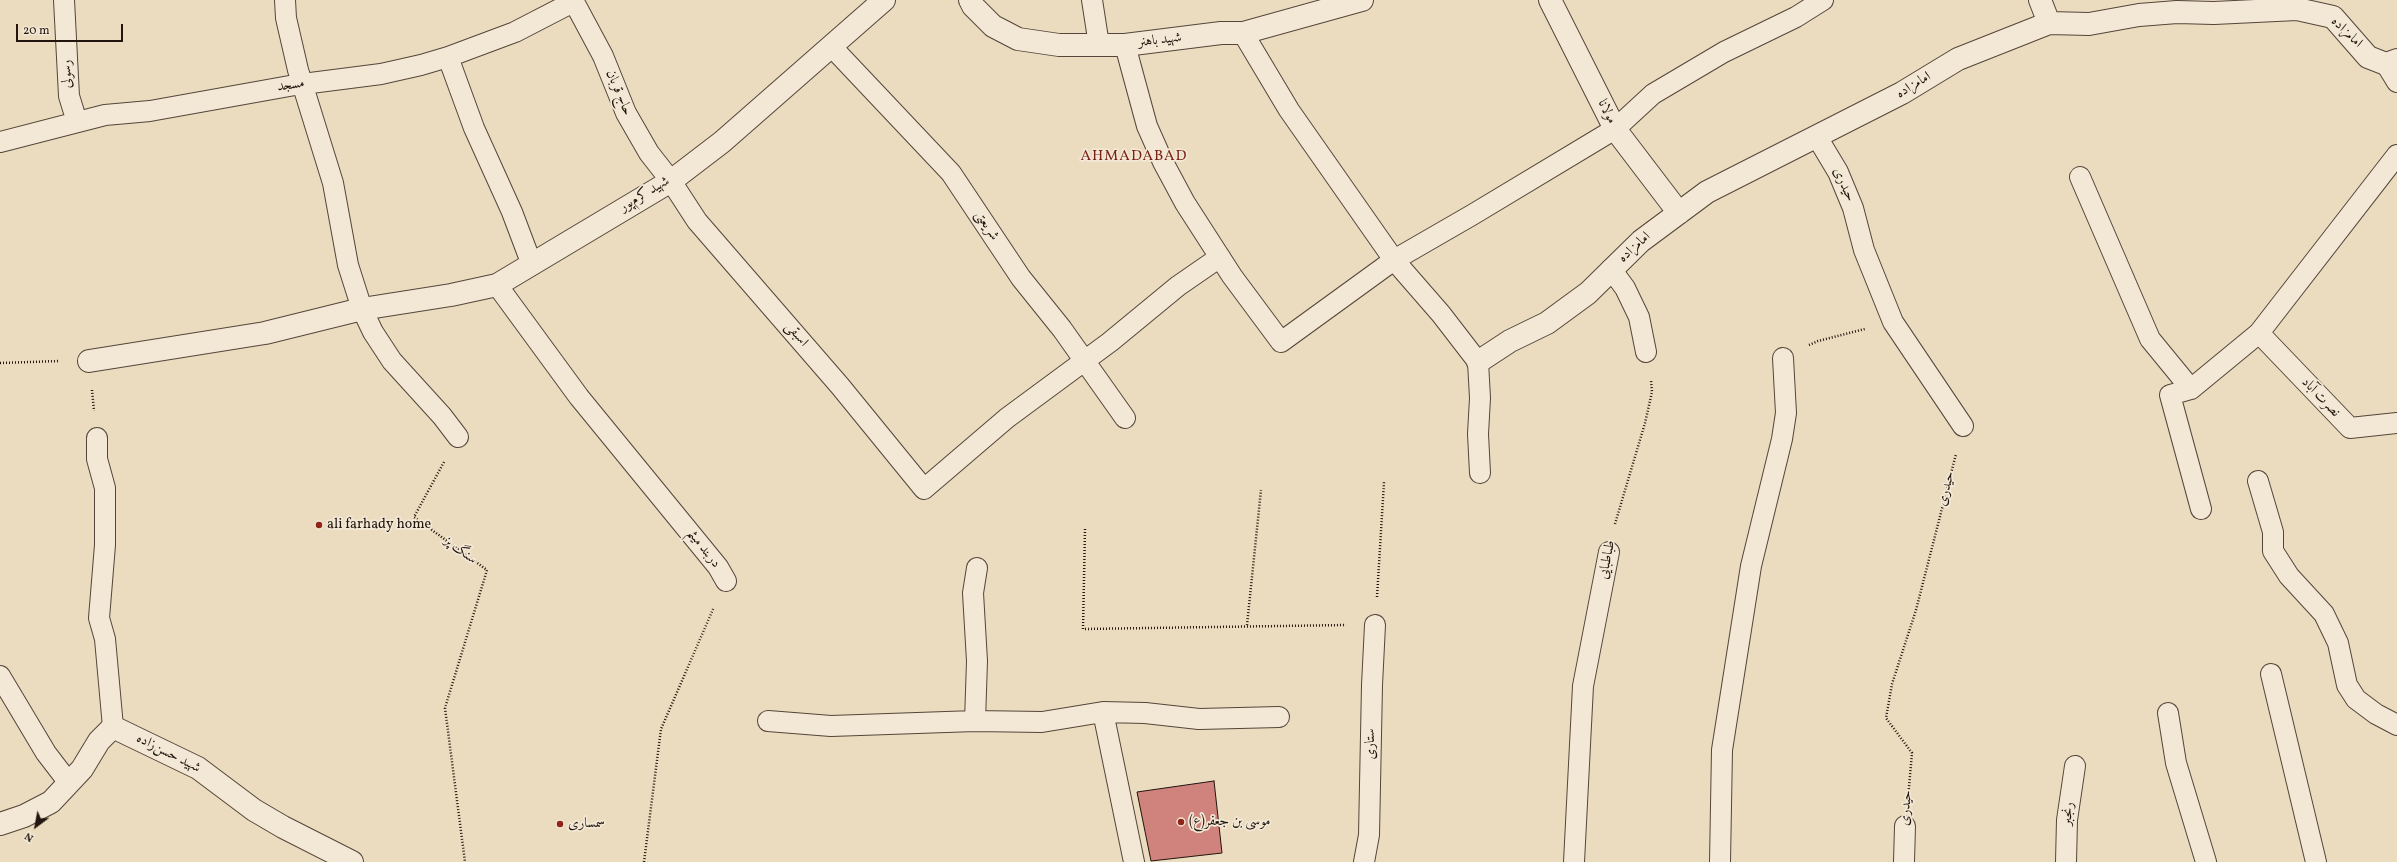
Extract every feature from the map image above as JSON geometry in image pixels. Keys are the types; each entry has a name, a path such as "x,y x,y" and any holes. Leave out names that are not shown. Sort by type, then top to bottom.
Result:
{"street":[{"name":"شهید کرم‌پور","path":"89,361 265,333 362,309 451,295 497,285 671,181 722,142 884,0"},
{"name":"شهید باهنر","path":"970,0 973,6 993,26 1018,39 1058,45 1125,45 1222,33 1243,33 1362,0"},
{"name":"مولانا","path":"1550,0 1615,129 1679,212"},
{"path":"2040,0 2049,23"},
{"name":"امامزاده","path":"1478,362 1510,341 1547,323 1588,293 1641,241 1707,192 1902,94 1958,59 2049,23 2089,24 2139,15 2177,12 2214,13 2297,9 2333,17 2368,57 2393,69"},
{"path":"0,824 24,816 51,802 82,769 99,741 113,727"},
{"name":"شهید حسن‌زاده","path":"113,727 198,768 254,810 283,827 352,862"}],"lane":[{"name":"رسولی","path":"64,0 69,96 77,122"},
{"path":"285,0 286,18 303,84 333,183 348,265 362,309 373,332 392,361 442,416 458,437"},
{"path":"1092,0 1099,45"},
{"path":"1125,45 1147,126 1163,162 1185,203 1220,257 1256,311 1281,342 1394,260 1615,129 1653,94 1724,52 1796,17 1823,0"},
{"name":"مسجد","path":"0,142 105,115 150,110 303,84 381,74 448,58 515,32 573,1"},
{"name":"حاج قربان","path":"573,1 603,56 626,113 649,153 671,181"},
{"path":"1243,33 1290,110 1394,260 1441,314 1478,362 1480,398 1478,434 1480,473"},
{"name":"شریعتی","path":"832,46 951,173 1021,278 1084,360 1125,418"},
{"path":"448,58 474,128 512,212 532,265"},
{"name":"حیدری","path":"1817,137 1838,172 1853,208 1864,250 1893,322 1963,426"},
{"path":"2201,509 2170,395 2191,389 2259,333 2397,155"},
{"path":"2080,177 2150,339 2191,389"},
{"name":"اسبقی","path":"671,181 697,220 840,386 924,489 978,442 1084,360"},
{"path":"1084,360 1110,342 1178,286 1220,257"},
{"path":"1612,269 1625,288 1639,317 1646,352"},
{"name":"دربند میثم","path":"497,285 579,397 718,566 726,581"},
{"name":"نصرت آباد","path":"2259,333 2332,412 2350,428 2397,423"},
{"path":"1720,862 1722,750 1751,566 1782,438 1786,413 1783,358"},
{"path":"96,438 97,459 105,488 105,545 99,618 105,639 113,727"},
{"path":"2258,481 2273,532 2273,551 2289,576 2324,614 2338,643 2347,685 2356,699 2376,714 2397,725"},
{"name":"طباطبایی","path":"1574,862 1583,686 1609,552"},
{"path":"975,721 977,661 973,593 977,568"},
{"name":"ستاری","path":"1364,862 1369,835 1372,685 1376,625"},
{"path":"2272,674 2316,862"},
{"path":"0,676 46,753 69,783"},
{"path":"1103,712 1134,862"},
{"path":"768,721 831,726 975,721 1042,722 1103,712 1145,714 1199,720 1279,717"},
{"path":"2168,713 2176,763 2206,862"},
{"name":"رنجبر","path":"2066,862 2067,820 2075,766"},
{"name":"حیدری","path":"1904,862 1905,826"}],"path":[{"path":"1783,358 1818,341 1893,322"},
{"name":"طباطبایی","path":"1609,552 1618,510 1633,467 1652,392 1646,352"},
{"path":"0,363 89,361 96,438"},
{"name":"حیدری","path":"1905,826 1912,753 1886,718 1892,684 1916,610 1963,426"},
{"name":"سنگ پز","path":"458,437 414,517 487,570 445,708 465,862"},
{"path":"1085,529 1083,629 1247,625 1376,625 1384,482"},
{"path":"1247,625 1261,490"},
{"name":"دربند میثم","path":"644,862 661,729 726,581"}],"building":[{"name":"موسی بن جعفر(ع)","path":"1214,781 1222,853 1151,861 1137,792"}],"place":[{"name":"ali farhady home","path":"319,525"},
{"name":"موسی بن جعفر(ع)","path":"1181,822"},
{"name":"سمساری","path":"560,824"}],"district":[{"name":"AHMADABAD","path":"1134,157"}]}
